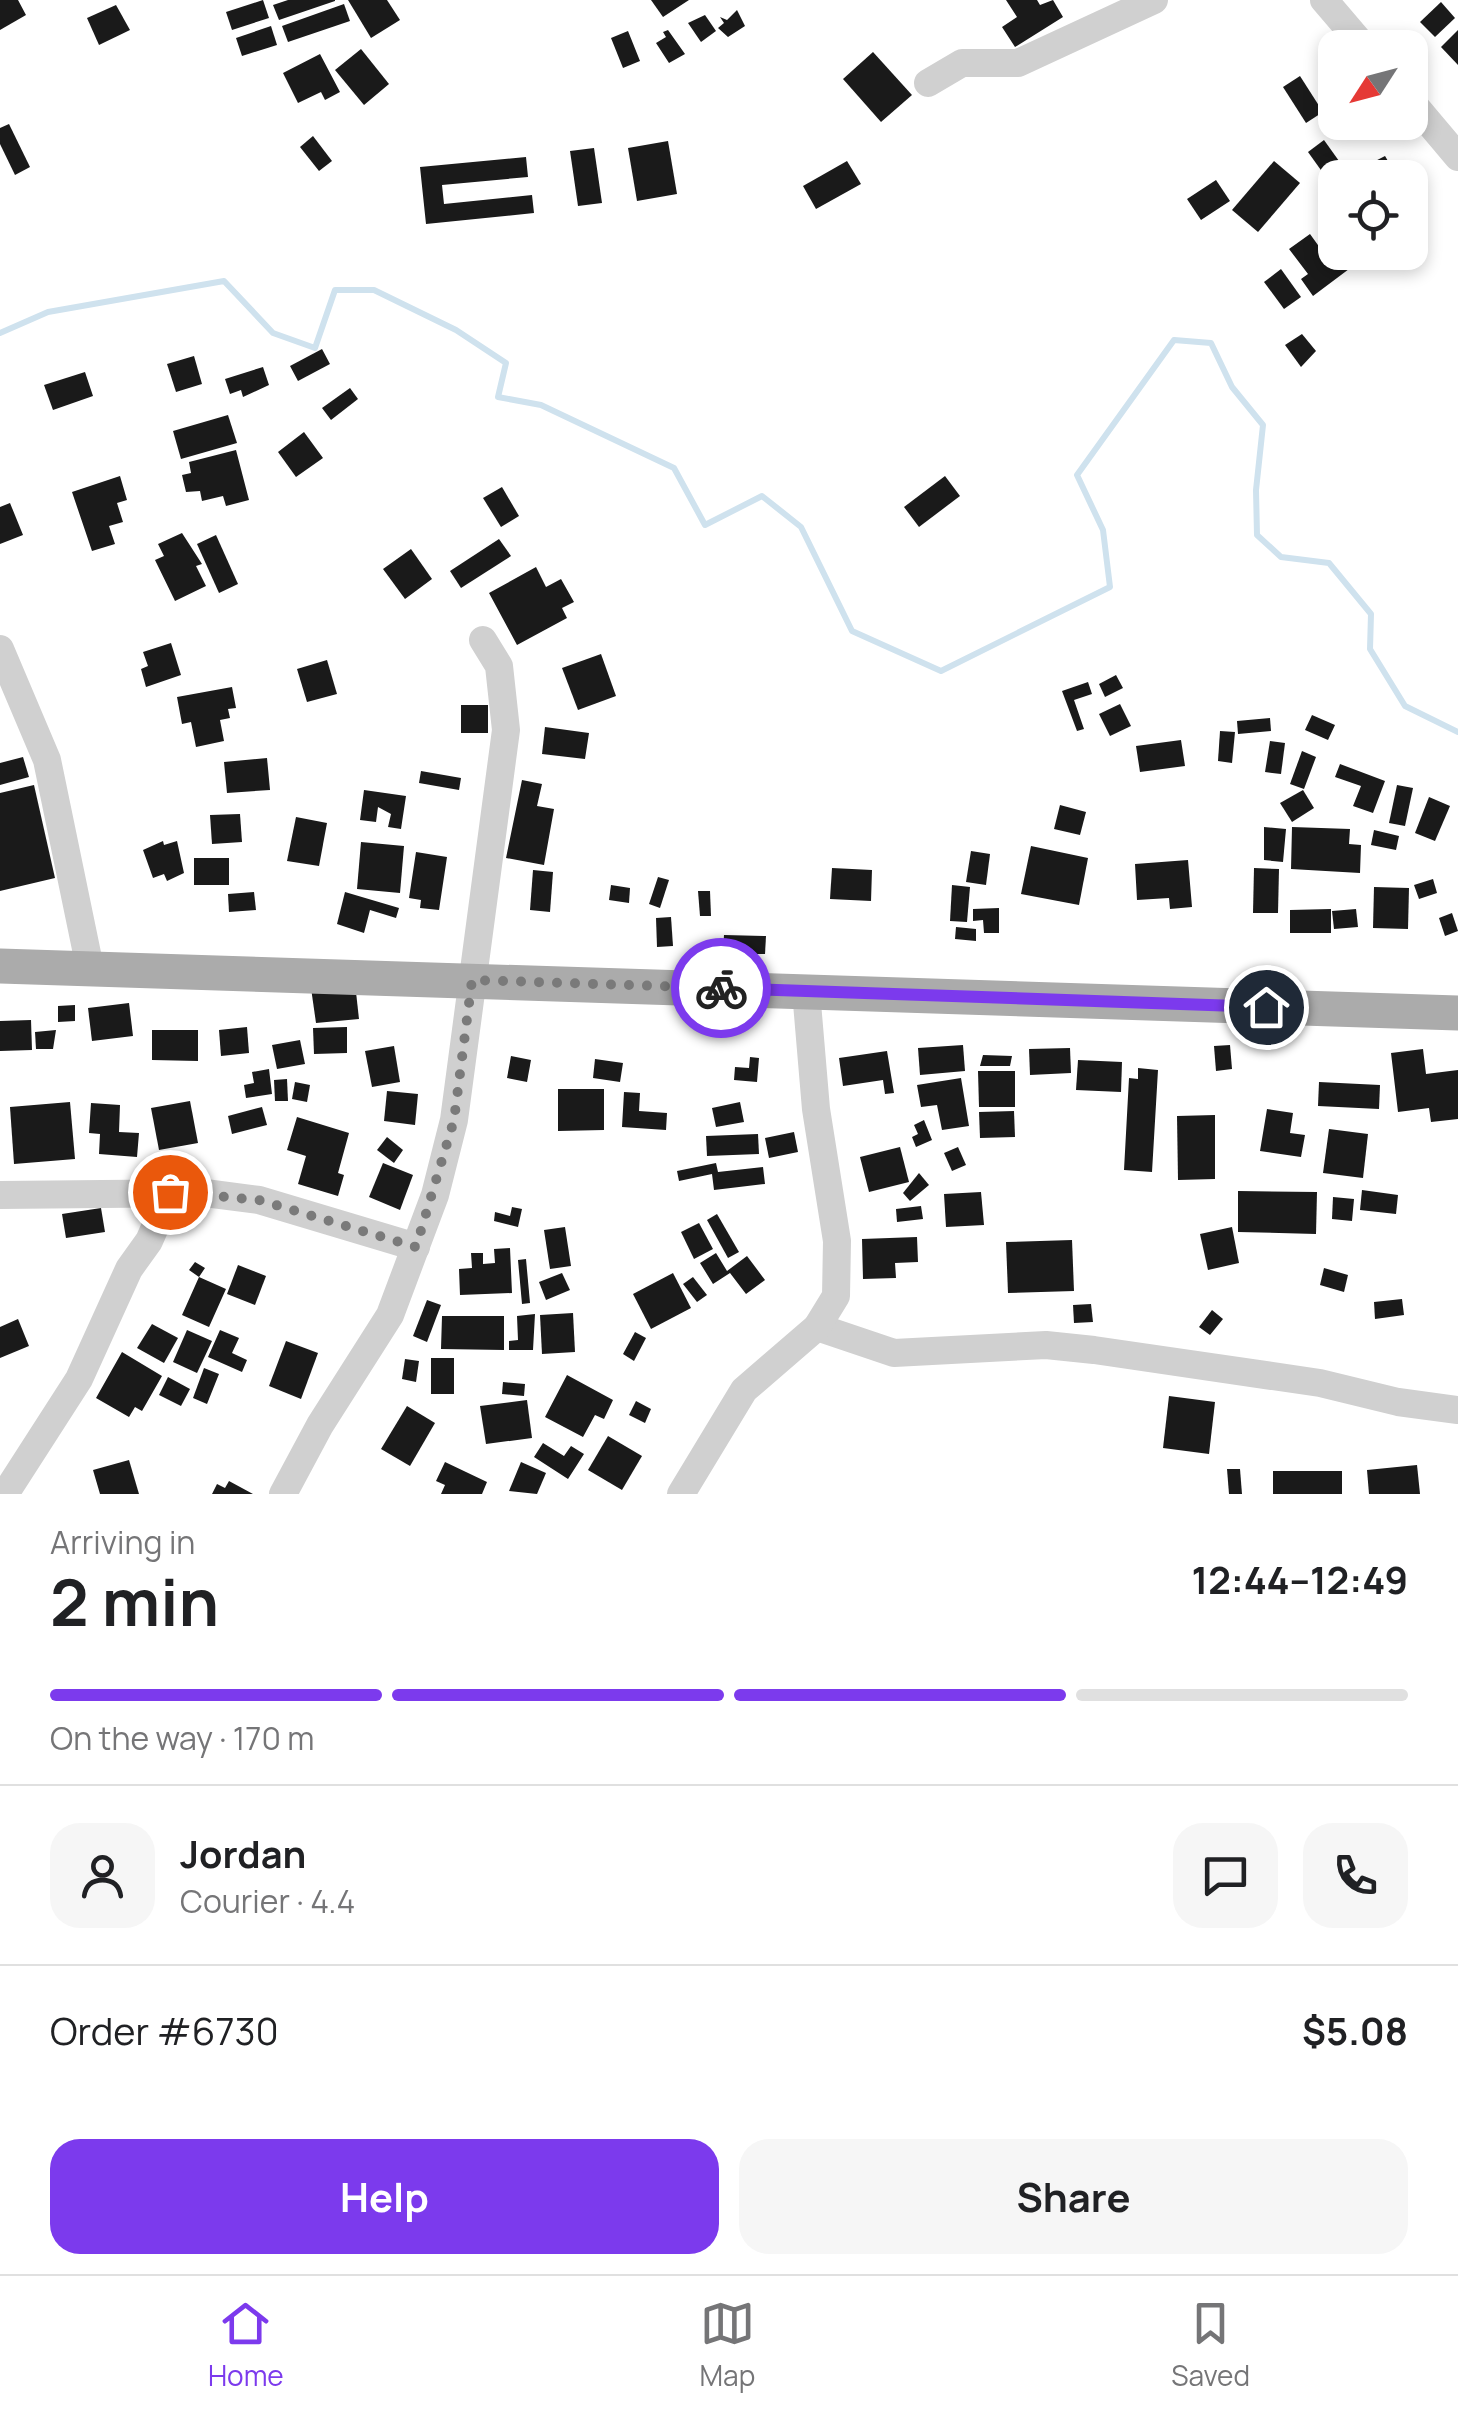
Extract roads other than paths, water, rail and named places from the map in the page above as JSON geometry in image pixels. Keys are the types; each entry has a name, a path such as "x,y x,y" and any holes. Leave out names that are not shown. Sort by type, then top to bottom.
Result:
{"main road":[{"path":"0,966 1458,1013"}],"street":[{"path":"928,83 962,63 1018,62 1154,0"},
{"path":"1324,0 1350,30"},
{"path":"1428,116 1448,134 1458,157"},
{"path":"283,1494 320,1425 390,1316 416,1247 454,1120 506,730 499,666 483,640"},
{"path":"0,649 47,760 90,968"},
{"path":"681,1494 744,1390 817,1328 836,1296 832,1198 816,1109 806,991"},
{"path":"0,1195 170,1192 259,1200 416,1247"},
{"path":"5,1494 79,1379 129,1268 149,1241 170,1192"},
{"path":"817,1328 894,1354 1046,1345 1301,1380 1398,1402 1458,1410"}],"waterway":[{"path":"0,333 48,312 224,281 273,333 315,348 335,290 374,290 456,330 506,363 498,397 541,405 674,468 705,525 762,496 801,527 852,631 941,671 1110,587 1103,530 1077,475 1174,340 1211,343 1232,387 1263,425 1256,490 1257,535 1281,557 1329,563 1371,614 1370,649 1405,706 1458,732"}]}
